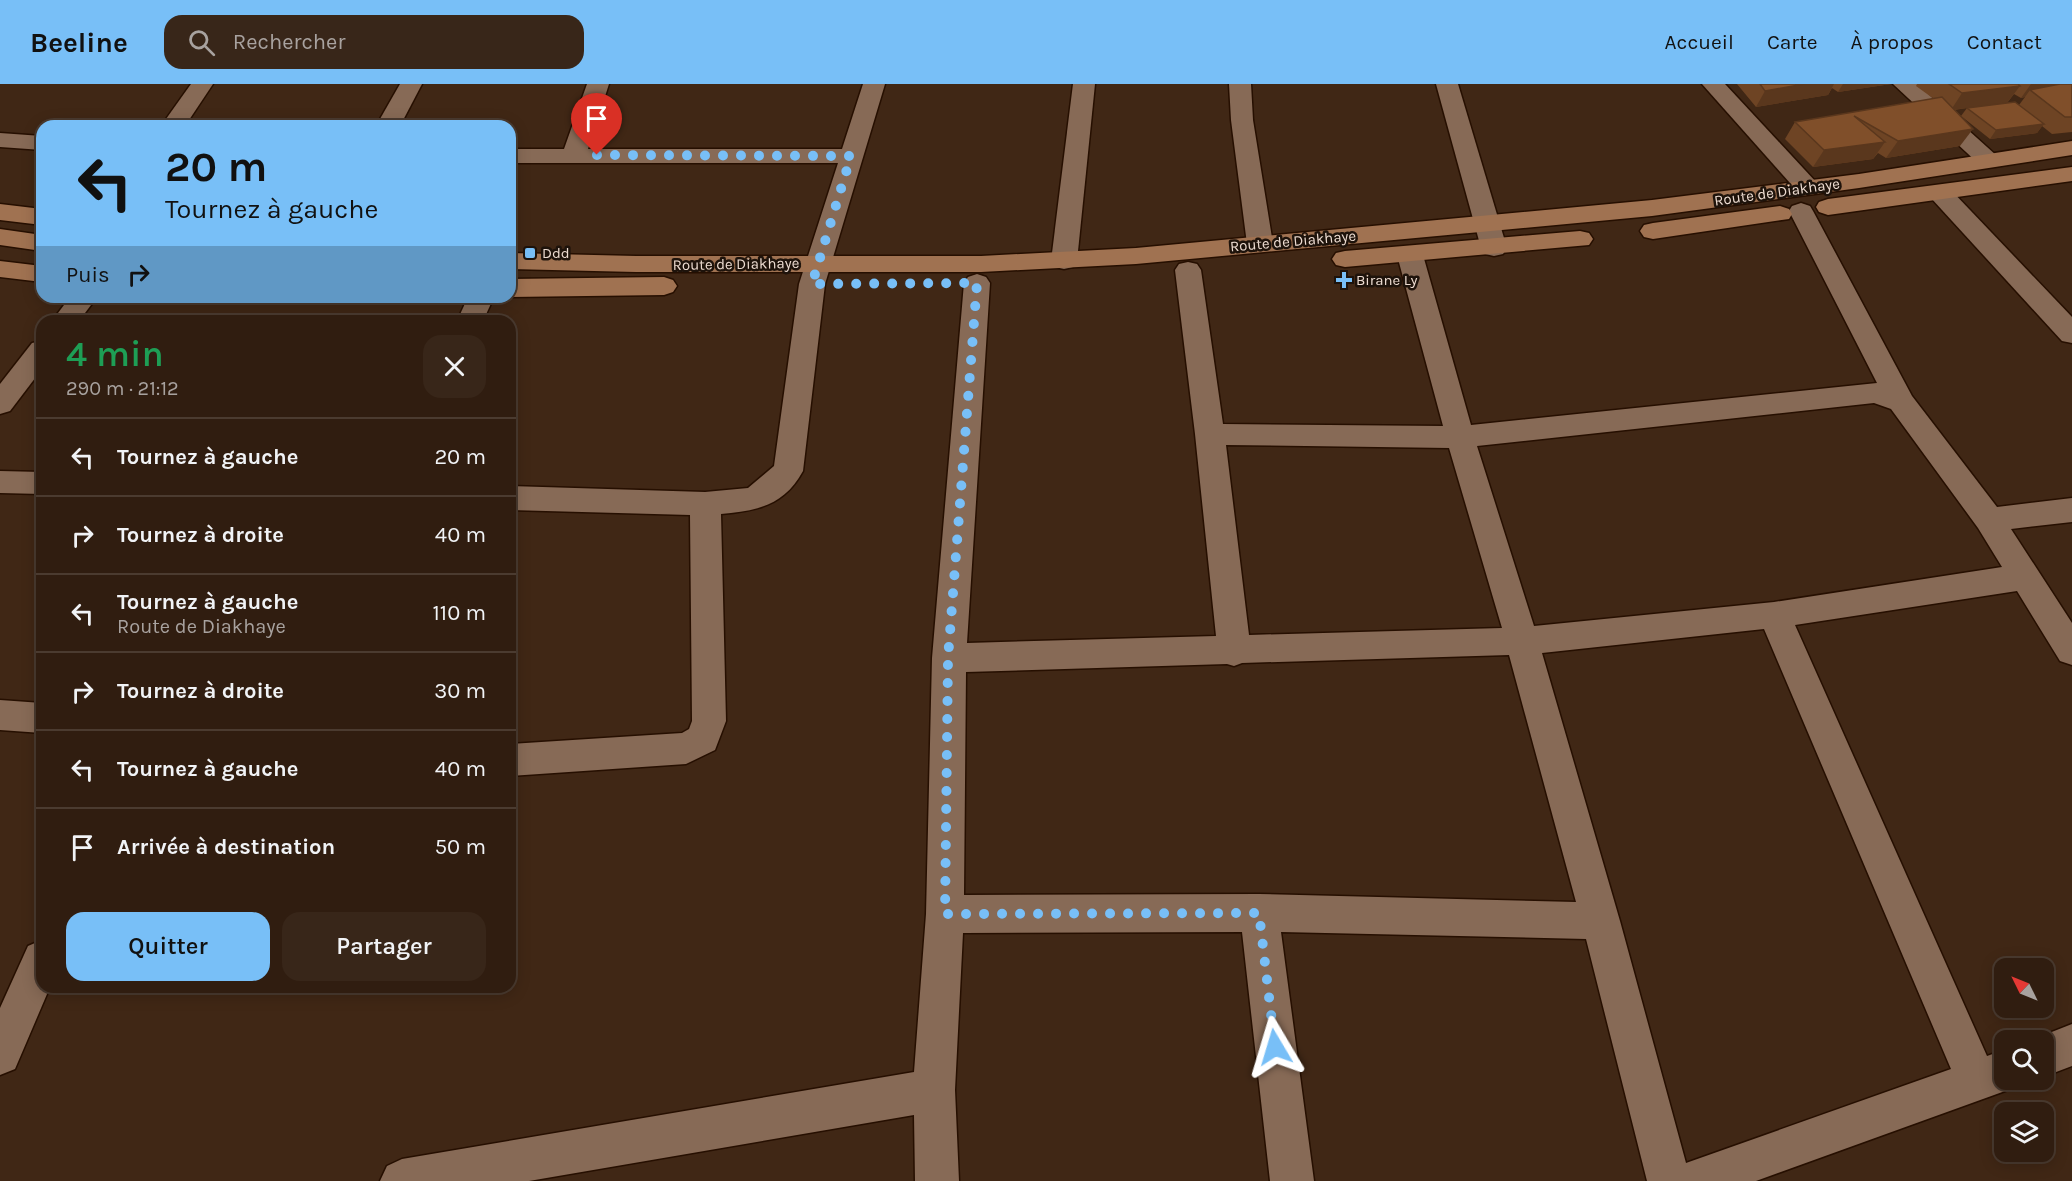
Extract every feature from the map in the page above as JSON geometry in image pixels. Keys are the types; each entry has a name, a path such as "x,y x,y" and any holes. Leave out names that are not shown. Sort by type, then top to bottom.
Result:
{"main road":[{"name":"Route de Diakhaye","path":"1804,199 1989,161 2072,148"},
{"name":"Route de Diakhaye","path":"516,288 1064,261 1260,244 1491,236 1804,199 1940,193 2072,174"},
{"path":"0,212 36,216"},
{"name":"Route de Diakhaye","path":"516,261 636,264 977,283 1058,281 1410,255 1491,236"},
{"path":"0,237 36,242"},
{"path":"0,269 36,273"}],"street":[{"path":"177,120 202,84"},
{"path":"391,120 411,84"},
{"path":"574,155 598,84"},
{"path":"516,498 705,504 756,499 788,471 815,274 874,84"},
{"path":"1064,261 1084,84"},
{"path":"1240,84 1242,120 1260,244"},
{"path":"1447,84 1491,236"},
{"path":"1713,84 1804,199 1901,402 1989,520 2072,651"},
{"path":"1904,84 1989,161"},
{"path":"0,140 36,143"},
{"path":"516,156 851,156"},
{"path":"1940,193 2070,329"},
{"path":"1410,255 1460,437 1522,641 1544,728 1601,921 1669,1181"},
{"path":"1188,270 1210,434 1234,652"},
{"path":"937,1181 934,1090 945,914 948,658 977,283"},
{"path":"70,315 79,303"},
{"path":"0,404 36,358"},
{"path":"1210,434 1460,437 1874,393 1888,395 1901,402"},
{"path":"0,482 36,483"},
{"path":"516,760 686,748 703,738 709,721 705,504"},
{"path":"1989,520 2072,510"},
{"path":"948,658 1234,652 1522,641 1774,615 2024,577"},
{"path":"1695,1181 1770,1169 1991,1076 1774,615"},
{"path":"0,715 36,718"},
{"path":"945,914 1259,913 1601,921"},
{"path":"1259,913 1292,1181"},
{"path":"0,1054 36,973"},
{"path":"2054,1052 2072,1045"},
{"path":"402,1181 934,1090"}],"building":[{"path":"1760,84 1804,84 1765,91"},
{"path":"1949,84 2018,84 2020,86 1962,93"},
{"path":"2072,84 2072,117 2065,117 2030,90"},
{"path":"1942,97 1973,129 1898,141 1854,116 1885,142 1824,150 1795,122"},
{"path":"2015,102 2044,124 1996,130 1967,108"}],"place":[{"name":"Ddd","path":"530,253"},
{"name":"Birane Ly","path":"1344,280"}],"route":[{"path":"597,155 851,156 812,284 977,283 948,658 945,914 1259,913 1275,1047"}]}
